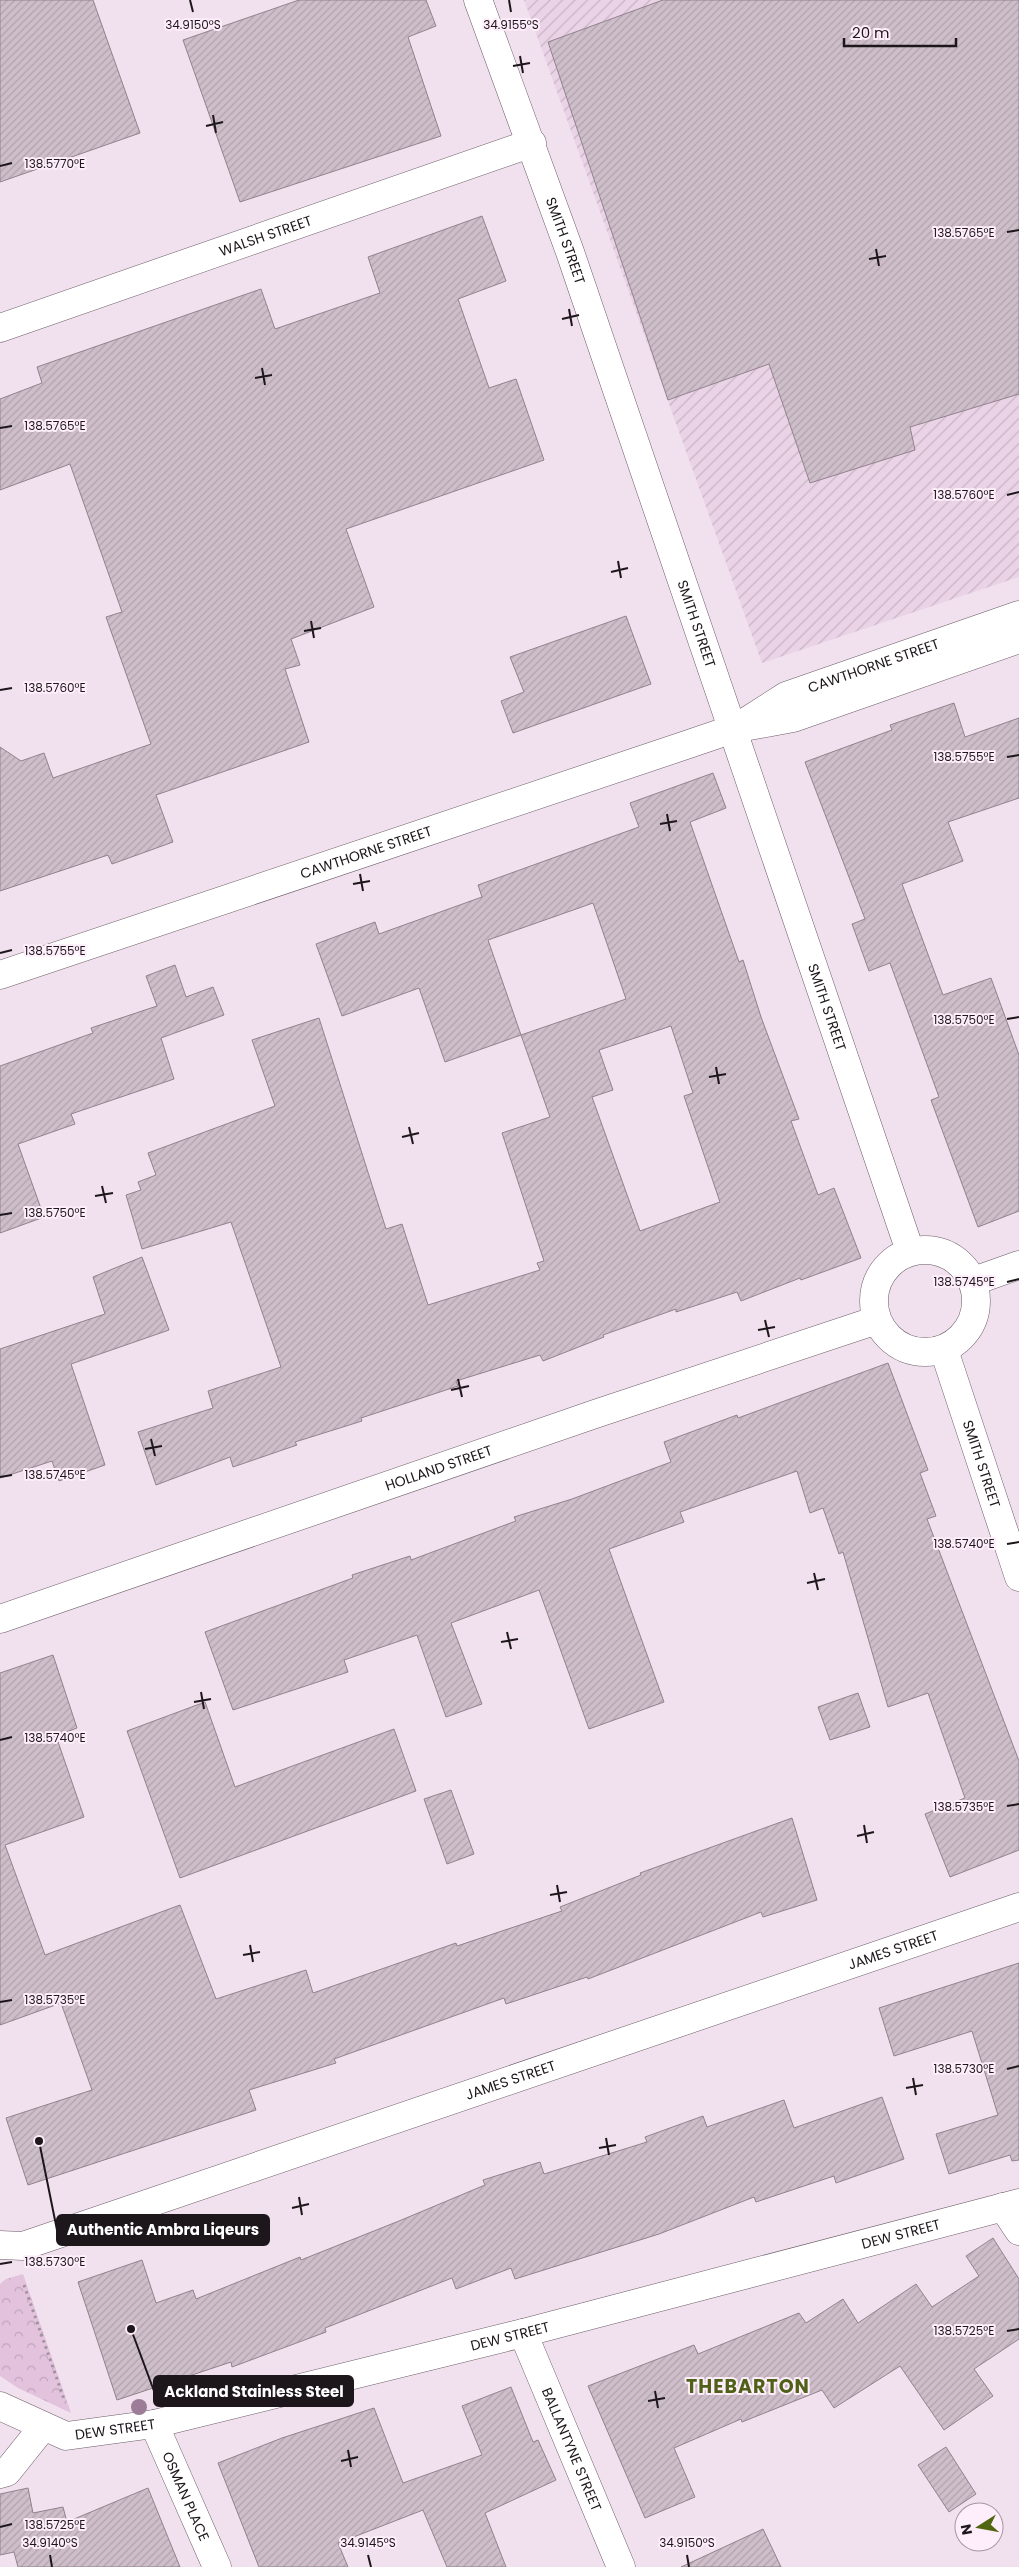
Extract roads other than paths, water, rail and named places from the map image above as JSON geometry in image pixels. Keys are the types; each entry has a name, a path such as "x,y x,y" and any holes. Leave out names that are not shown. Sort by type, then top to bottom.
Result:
{"street":[{"name":"SMITH STREET","path":"478,0 532,143 910,1251"},
{"name":"WALSH STREET","path":"0,328 532,143"},
{"name":"CAWTHORNE STREET","path":"733,730 786,696 1019,615"},
{"name":"CAWTHORNE STREET","path":"0,975 733,730 793,718 1019,639"},
{"path":"936,1249 958,1261 974,1281 977,1308 966,1334 944,1350 917,1353 892,1342 877,1320 874,1292 886,1266 910,1251 936,1249"},
{"path":"974,1281 1019,1265"},
{"name":"HOLLAND STREET","path":"0,1619 598,1413 877,1320"},
{"name":"SMITH STREET","path":"944,1350 1019,1577"},
{"name":"JAMES STREET","path":"0,2245 24,2246 1019,1907"},
{"path":"1011,2205 1019,2232"},
{"name":"DEW STREET","path":"0,2406 66,2436 154,2424 523,2333 1011,2205"},
{"name":"BALLANTYNE STREET","path":"523,2333 621,2567"},
{"name":"OSMAN PLACE","path":"154,2424 217,2567"},
{"path":"0,2474 7,2472 43,2427"}],"place":[{"name":"Authentic Ambra Liqeurs","path":"39,2141"},
{"name":"Ackland Stainless Steel","path":"131,2329"}],"district":[{"name":"THEBARTON","path":"748,2386"}]}
